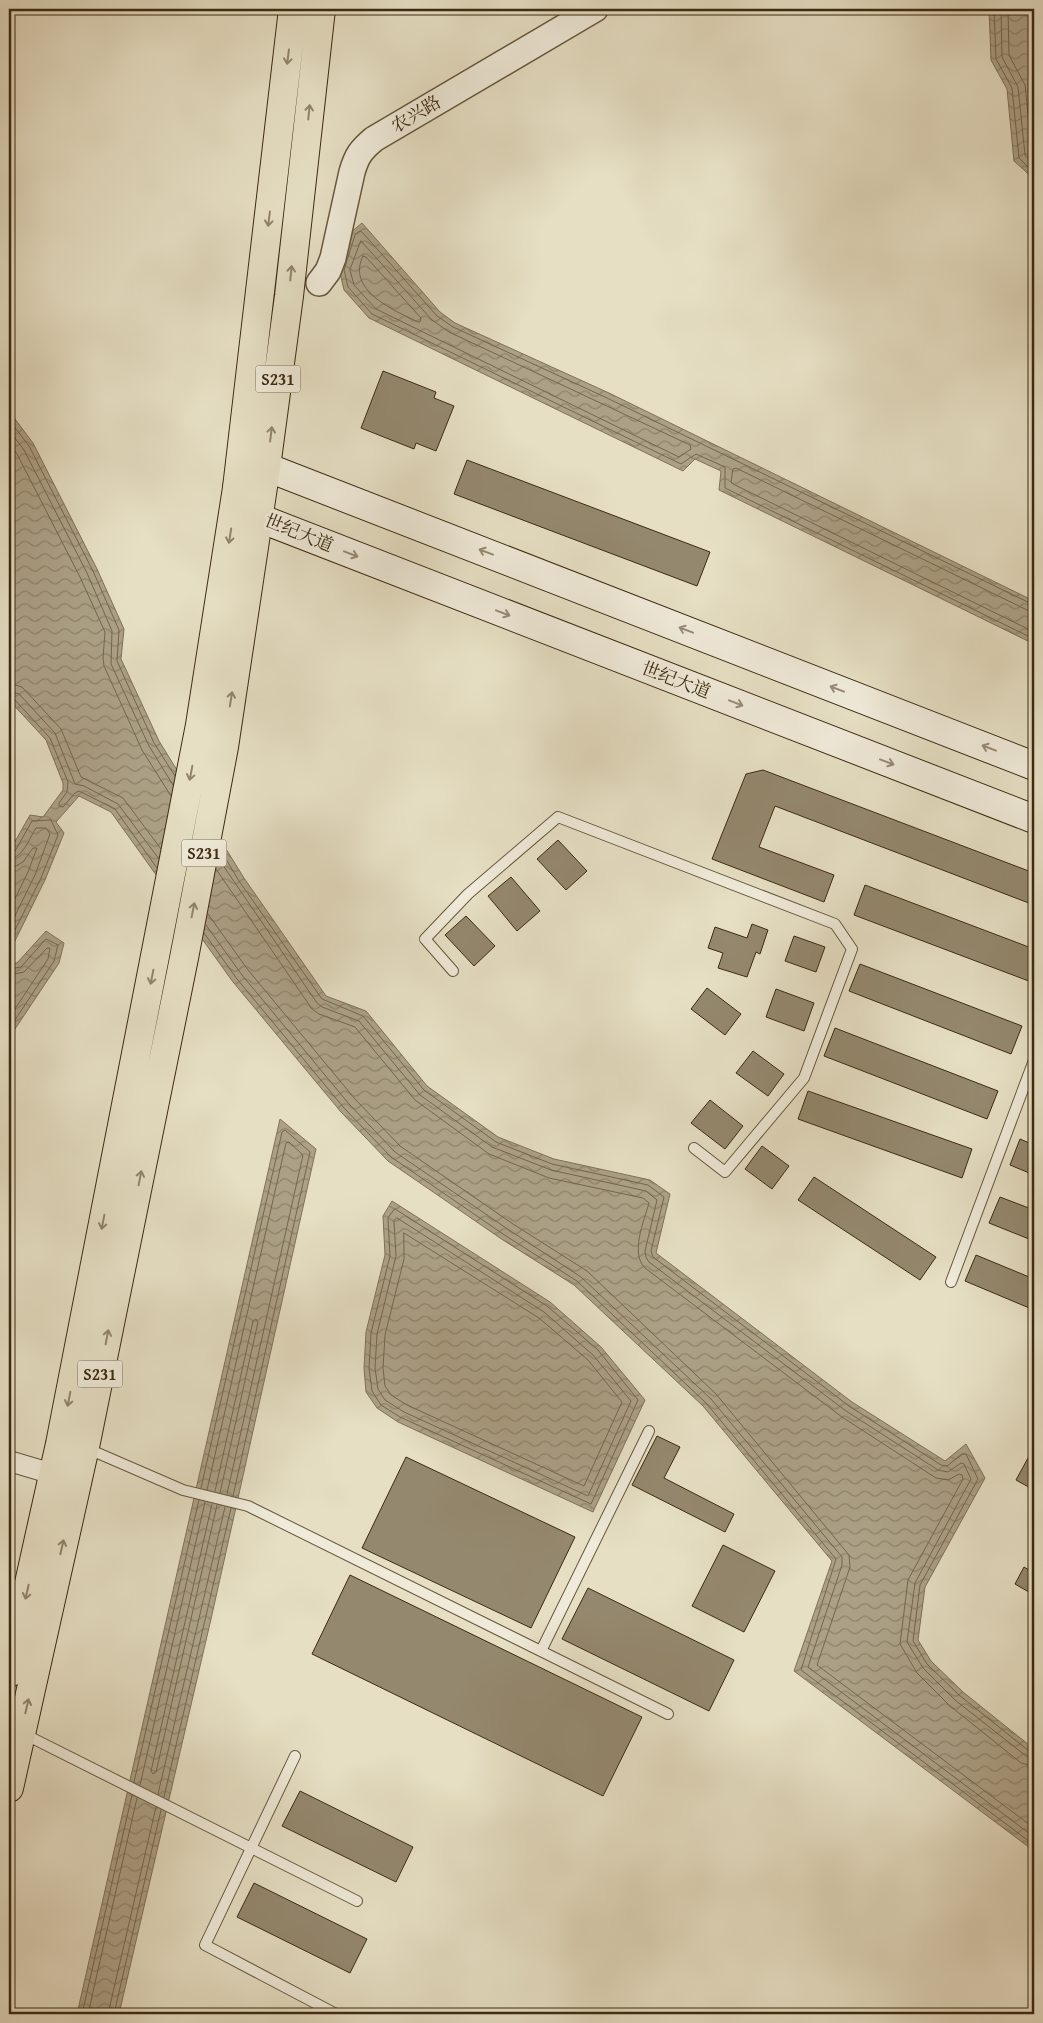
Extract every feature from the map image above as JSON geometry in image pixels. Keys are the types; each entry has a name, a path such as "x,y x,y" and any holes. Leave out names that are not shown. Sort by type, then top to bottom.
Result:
{"main road":[{"name":"S231","path":"9,1673 53,1474 200,725 237,488 293,9"},
{"name":"S231","path":"9,1788 85,1447 184,958 224,747 259,518 289,296 321,9"},
{"path":"237,488 266,467 1034,766"},
{"name":"世纪大道","path":"237,488 259,518 1034,819"}],"street":[{"name":"农兴路","path":"319,283 328,271 333,258 354,166 361,149 374,139 594,9"},
{"path":"9,1460 53,1474"}],"lane":[{"path":"453,970 425,939 468,894 558,817 835,924 852,949 804,1078 725,1172 694,1148"},
{"path":"951,1282 1034,1060"},
{"path":"541,1651 649,1431"},
{"path":"85,1447 183,1490 248,1506 668,1714"},
{"path":"21,1733 357,1900"},
{"path":"295,1756 205,1946 336,2014"}],"water":[{"path":"989,9 1034,9 1034,179 1014,161 1007,89 991,60"},
{"path":"362,223 440,312 455,323 609,393 1034,601 1034,644 719,490 721,471 695,459 683,471 369,318 344,290 339,269 351,232"},
{"path":"9,411 33,443 97,569 124,629 121,659 159,741 244,878 326,996 366,1011 427,1086 498,1137 554,1159 650,1180 670,1194 656,1253 852,1402 945,1461 966,1444 985,1478 925,1587 918,1640 931,1661 963,1692 1034,1749 1034,1851 794,1671 832,1561 703,1406 574,1285 503,1240 388,1161 341,1112 233,982 111,812 79,796 56,822 64,833 45,880 9,953 9,852 30,815 43,817 63,790 63,783 46,740 9,700"},
{"path":"46,931 64,943 59,963 9,1038 9,963 17,963"},
{"path":"280,1119 316,1149 211,1619 119,2014 77,2014"},
{"path":"392,1201 550,1302 601,1347 645,1400 593,1512 398,1422 377,1408 366,1392 364,1368 366,1332 385,1255 383,1216"}],"building":[{"path":"383,371 436,392 434,398 454,406 436,451 416,443 414,449 361,428"},
{"path":"467,460 710,552 697,586 454,494"},
{"path":"763,770 1034,873 1034,905 775,806 759,847 834,875 824,902 712,859 746,774"},
{"path":"558,840 587,871 566,890 537,859"},
{"path":"511,877 540,911 517,931 488,896"},
{"path":"865,885 1034,949 1034,983 854,915"},
{"path":"466,916 495,946 474,966 445,935"},
{"path":"752,924 768,930 760,954 756,952 747,977 718,968 723,953 708,948 715,927 747,938"},
{"path":"794,936 825,947 816,972 785,961"},
{"path":"860,964 1022,1026 1011,1054 849,991"},
{"path":"707,988 741,1014 725,1035 691,1009"},
{"path":"776,989 814,1003 804,1031 766,1017"},
{"path":"835,1028 998,1091 987,1119 824,1056"},
{"path":"753,1051 784,1074 768,1096 736,1073"},
{"path":"808,1091 972,1149 962,1178 798,1119"},
{"path":"710,1100 743,1126 725,1149 691,1123"},
{"path":"1020,1139 1034,1145 1034,1175 1010,1165"},
{"path":"762,1146 789,1166 772,1189 745,1169"},
{"path":"814,1177 936,1257 920,1280 798,1200"},
{"path":"1000,1197 1034,1210 1034,1241 989,1223"},
{"path":"976,1255 1034,1279 1034,1310 965,1281"},
{"path":"657,1436 680,1447 664,1478 734,1514 725,1532 632,1485"},
{"path":"1034,1447 1034,1490 1016,1480"},
{"path":"406,1457 575,1537 531,1628 362,1548"},
{"path":"723,1545 775,1571 744,1632 692,1606"},
{"path":"1024,1567 1034,1573 1034,1595 1015,1584"},
{"path":"350,1575 642,1717 603,1796 312,1654"},
{"path":"588,1588 734,1660 709,1711 562,1639"},
{"path":"300,1791 413,1847 396,1882 282,1826"},
{"path":"254,1883 367,1939 350,1973 237,1917"}]}
